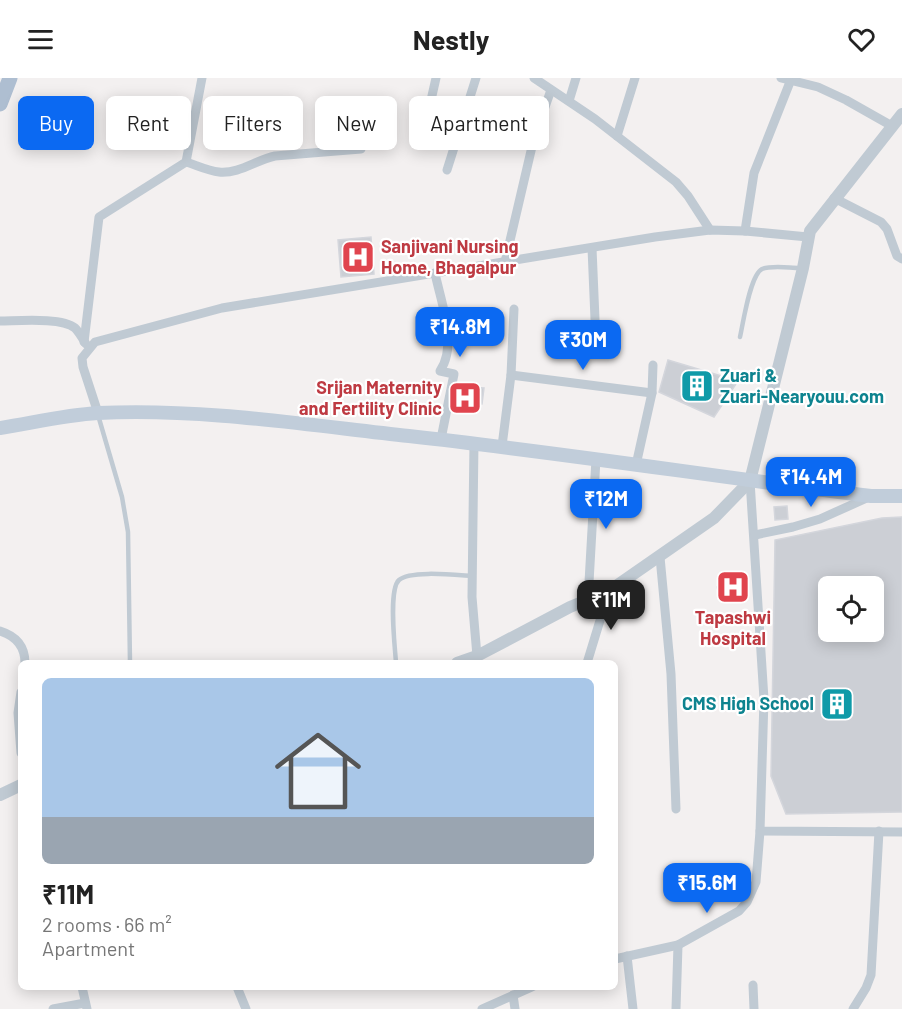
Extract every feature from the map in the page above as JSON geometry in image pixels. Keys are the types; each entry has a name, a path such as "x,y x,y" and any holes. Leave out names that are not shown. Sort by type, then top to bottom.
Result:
{"main road":[{"path":"0,104 10,78"},
{"path":"0,428 98,413 165,413 278,421 474,442 872,496 902,496"}],"street":[{"path":"98,413 82,358 87,345 99,217 186,162 202,78"},
{"path":"432,96 436,78"},
{"path":"447,170 476,78"},
{"path":"534,78 617,136 676,182 710,230"},
{"path":"568,101 576,78"},
{"path":"617,136 635,78"},
{"path":"745,231 754,173 785,80 819,83 892,126"},
{"path":"505,262 536,129 551,90"},
{"path":"618,958 678,945 739,911 747,902 756,882 764,699 750,481 803,268 808,237 813,226 834,198 902,114"},
{"path":"186,162 219,172 234,171 275,156 349,150"},
{"path":"834,198 881,222 887,229 897,256 902,259"},
{"path":"87,345 222,308 655,237 710,230 808,237"},
{"path":"592,248 596,343"},
{"path":"435,273 448,336 446,362 440,372 454,374 441,439"},
{"path":"502,446 512,375 514,309"},
{"path":"0,321 65,324 74,328 87,345"},
{"path":"636,465 652,393 653,365"},
{"path":"512,375 652,393"},
{"path":"474,442 472,576 477,656"},
{"path":"588,600 596,459"},
{"path":"466,660 609,591 714,518 750,481"},
{"path":"755,535 820,519 872,496"},
{"path":"660,557 671,674 676,809"},
{"path":"588,660 609,591"},
{"path":"0,631 12,637 23,647 25,660"},
{"path":"0,795 18,786"},
{"path":"760,831 902,832"},
{"path":"853,1009 871,975 879,831"},
{"path":"676,1009 678,945"},
{"path":"627,956 633,1009"},
{"path":"753,985 754,1009"},
{"path":"53,1009 86,1006 83,990"},
{"path":"240,990 246,1009"},
{"path":"482,1009 525,990"},
{"path":"513,995 514,1009"}],"lane":[{"path":"740,337 751,290 758,273 762,269 803,268"},
{"path":"98,413 122,497 128,532 130,660"},
{"path":"902,496 902,504"},
{"path":"396,660 393,598 395,586 400,579 411,575 472,576"}],"building":[{"path":"371,237 374,274 341,277 338,240"},
{"name":"Zuari & Zuari-Nearyouu.com","path":"668,360 738,381 714,417 659,392"},
{"path":"453,386 484,388 482,404 452,401"},
{"path":"787,506 788,519 775,520 774,507"},
{"name":"CMS High School","path":"902,517 902,812 786,814 771,776 775,540 882,518"},
{"path":"740,580 745,594 721,601 717,587"}],"place":[{"name":"Sanjivani Nursing Home, Bhagalpur","path":"358,257"},
{"name":"Zuari & Zuari-Nearyouu.com","path":"697,386"},
{"name":"Srijan Maternity and Fertility Clinic","path":"465,398"},
{"name":"Tapashwi Hospital","path":"733,587"},
{"name":"CMS High School","path":"837,704"}]}
